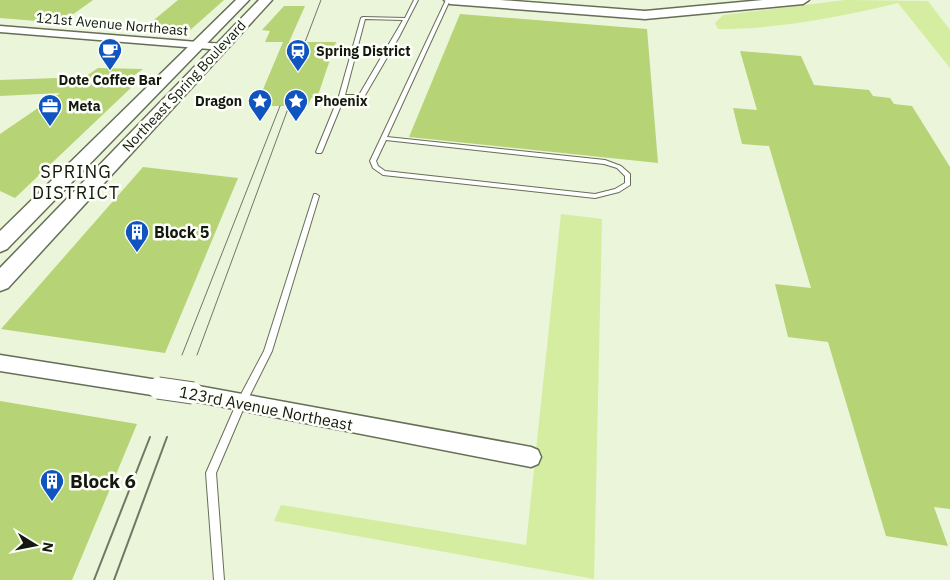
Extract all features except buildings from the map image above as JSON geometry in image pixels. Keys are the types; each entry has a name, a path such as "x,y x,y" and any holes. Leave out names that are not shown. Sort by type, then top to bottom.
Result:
{"street":[{"name":"Northeast Spring Boulevard","path":"0,244 243,0"},
{"name":"Northeast Spring Boulevard","path":"0,282 266,0"},
{"path":"449,0 645,15 753,3 803,0"},
{"name":"121st Avenue Northeast","path":"0,28 222,47"},
{"name":"123rd Avenue Northeast","path":"0,363 193,393 531,457"}],"lane":[{"path":"342,96 361,97 416,0"},
{"path":"384,138 605,162 628,175 628,184 617,191 595,196 383,173 375,167 373,161 449,0"},
{"path":"318,152 342,96 363,18 406,19"},
{"path":"218,580 212,473 241,403 268,351 316,196"}],"green space":[{"path":"845,0 928,1 950,30 950,68 898,3 854,13 764,27 718,29 715,23 723,15"},
{"path":"561,214 602,219 594,579 274,521 281,505 526,545"}],"tram line":[{"path":"305,42 321,0"},
{"path":"182,355 280,106"},
{"path":"197,355 289,106"},
{"path":"94,580 150,437"},
{"path":"114,580 167,437"}],"place":[{"name":"Dote Coffee Bar","path":"110,71"},
{"name":"Spring District","path":"298,72"},
{"name":"Dragon","path":"260,122"},
{"name":"Phoenix","path":"296,122"},
{"name":"Meta","path":"50,127"},
{"name":"Block 5","path":"137,253"},
{"name":"Block 6","path":"52,502"}],"district":[{"name":"SPRING DISTRICT","path":"76,182"}]}
